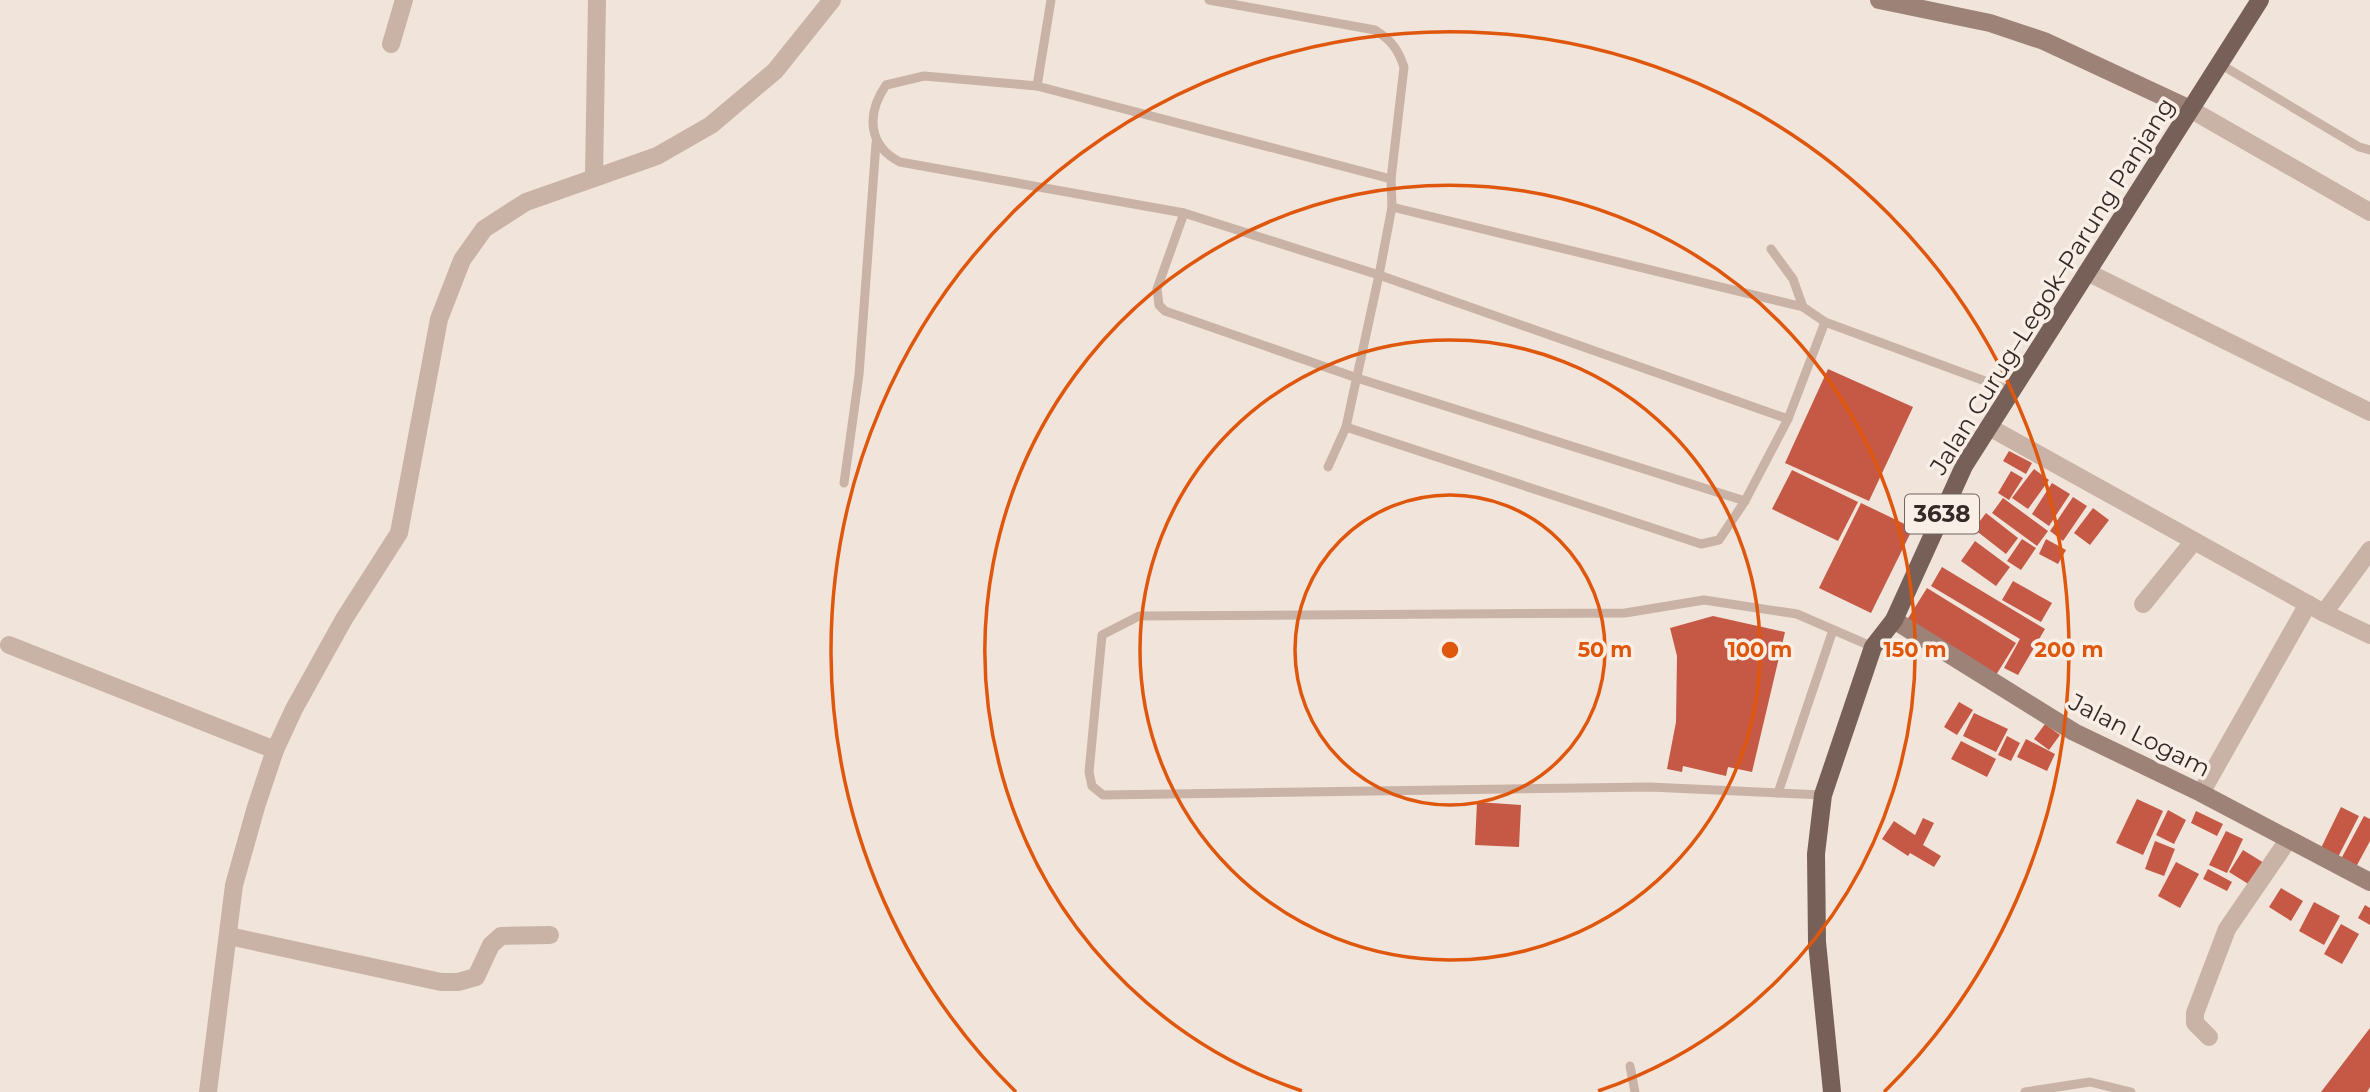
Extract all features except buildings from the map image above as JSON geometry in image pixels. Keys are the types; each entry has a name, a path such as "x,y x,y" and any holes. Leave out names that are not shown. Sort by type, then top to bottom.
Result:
{"main road":[{"name":"Jalan Curug–Legok–Parung Panjang","path":"1832,1092 1818,942 1816,854 1823,795 1873,647 1894,620 1965,466 2260,0"}],"street":[{"path":"391,44 404,0"},
{"path":"593,176 597,0"},
{"path":"208,1092 234,885 275,750 294,709 344,619 399,533 439,319 462,260 484,229 503,214 526,202 593,176 657,156 711,125 775,71 832,0"},
{"path":"1878,0 1990,23 2044,40 2190,109 2370,212"},
{"path":"2087,272 2370,412"},
{"path":"1989,427 2324,613 2370,635"},
{"path":"2143,604 2194,541"},
{"path":"2324,613 2370,550"},
{"path":"2201,793 2308,604"},
{"name":"Jalan Logam","path":"1894,620 2074,732 2201,793 2370,882"},
{"path":"9,645 275,750"},
{"path":"2209,1037 2195,1023 2195,1013 2227,929 2288,840"},
{"path":"229,936 403,974 458,982 476,978 491,945 501,936 550,935"}],"lane":[{"path":"1037,86 1051,0"},
{"path":"1209,0 1375,30 1389,39 1399,51 1404,67 1391,179 1392,207 1346,427 1328,467"},
{"path":"2220,64 2359,147 2370,150"},
{"path":"1391,179 1037,86 924,76 886,85 879,95 872,134 881,151 900,162 1184,213 1379,275 1788,419"},
{"path":"844,483 859,375 876,143"},
{"path":"1392,207 1803,307 1825,322 2012,390"},
{"path":"1184,213 1157,289 1158,304 1165,311 1357,378 1745,501"},
{"path":"1771,249 1793,279 1803,307"},
{"path":"1346,427 1701,544 1719,540 1745,501 1788,419 1825,322"},
{"path":"1823,795 1650,788 1103,795 1092,786 1089,772 1102,635 1139,616 1625,613 1704,600 1797,614 1873,647"},
{"path":"1778,793 1833,629"},
{"path":"1630,1066 1635,1092"},
{"path":"2025,1092 2090,1082 2131,1092"}]}
